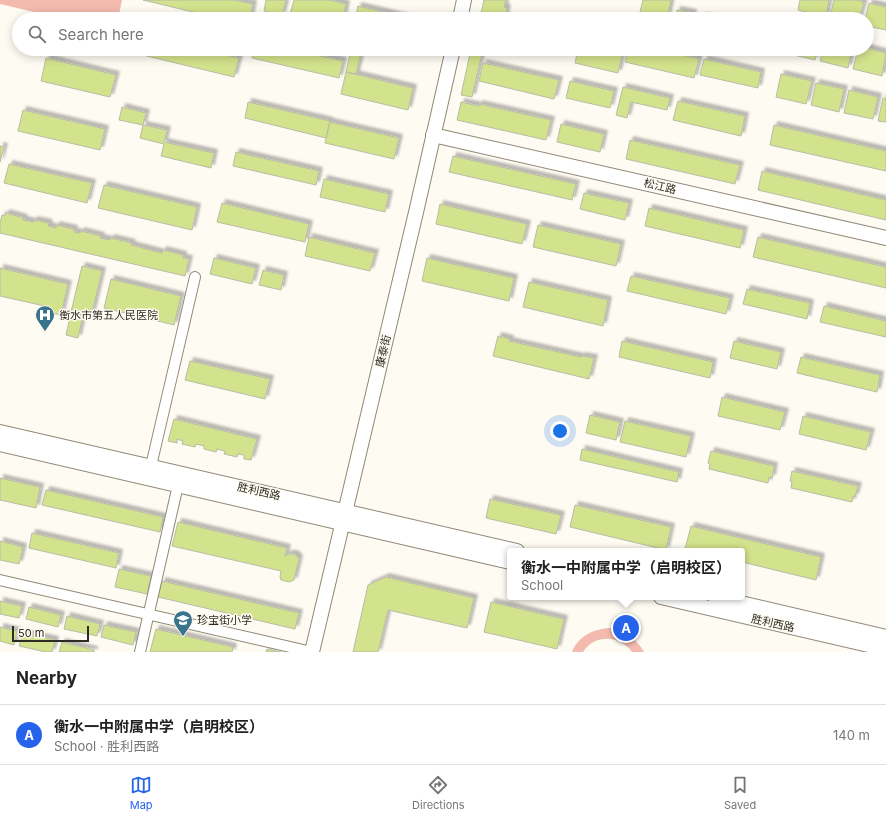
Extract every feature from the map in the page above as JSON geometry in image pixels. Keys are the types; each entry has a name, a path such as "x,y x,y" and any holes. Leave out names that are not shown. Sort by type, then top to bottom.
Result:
{"main road":[{"path":"461,12 464,0"},
{"name":"康泰街","path":"312,652 451,56"},
{"name":"松江路","path":"433,135 886,238"},
{"name":"胜利西路","path":"0,432 150,466 507,561"},
{"name":"胜利西路","path":"0,444 178,485 507,549"},
{"name":"胜利西路","path":"673,600 886,649"},
{"name":"胜利西路","path":"728,600 886,637"}],"street":[{"path":"150,466 196,277"},
{"path":"140,652 178,485"},
{"path":"0,580 312,652"}],"shaded area":[{"path":"0,0 122,0 119,12 34,12 0,4"},
{"path":"609,628 615,629 630,636 644,652 632,652 621,642 607,639 594,642 583,652 572,652 578,642 587,634"}],"building":[{"path":"143,0 234,0 253,4 251,12 193,12"},
{"path":"266,0 286,0 283,12 264,11"},
{"path":"294,0 330,0 346,4 344,12 291,12"},
{"path":"484,0 506,0 504,7 507,8 506,12 481,12"},
{"path":"643,0 671,0 668,12 640,12"},
{"path":"800,0 829,0 827,12 806,12 798,10"},
{"path":"834,0 857,0 864,2 861,12 831,12"},
{"path":"869,3 886,7 886,30 874,27 874,12 867,12"},
{"path":"358,6 383,12 357,12"},
{"path":"677,10 688,12 677,12"},
{"path":"874,50 886,53 882,76 853,69 856,56 874,56"},
{"path":"147,56 230,56 239,58 234,77"},
{"path":"252,56 321,56 343,61 339,78 252,58"},
{"path":"349,56 360,56 356,74 346,72"},
{"path":"469,56 481,56 472,97 461,95"},
{"path":"576,56 622,56 618,73 575,63"},
{"path":"626,56 686,56 699,59 694,78 625,62"},
{"path":"798,56 816,56 815,60"},
{"path":"821,56 851,56 848,68 820,61"},
{"path":"46,58 116,75 110,97 41,81"},
{"path":"704,59 761,72 758,88 700,75"},
{"path":"483,63 559,80 554,99 479,81"},
{"path":"346,72 413,88 408,110 341,94"},
{"path":"781,74 812,81 806,104 776,97"},
{"path":"570,81 614,91 610,108 566,98"},
{"path":"816,83 844,89 839,112 811,105"},
{"path":"623,87 670,98 667,110 631,102 627,118 616,115"},
{"path":"849,90 878,97 873,119 844,113"},
{"path":"883,98 886,99 886,122 878,121"},
{"path":"678,101 745,116 741,136 673,120"},
{"path":"248,102 330,121 326,138 245,118"},
{"path":"461,102 479,106 479,104 551,120 546,140 457,120"},
{"path":"122,107 146,113 143,125 119,120"},
{"path":"23,110 105,129 100,150 18,131"},
{"path":"330,122 399,138 394,159 325,143"},
{"path":"561,124 604,134 600,152 557,142"},
{"path":"143,125 167,130 164,142 214,153 211,168 161,156 164,144 140,138"},
{"path":"774,125 886,151 886,171 770,145"},
{"path":"630,140 740,165 735,184 626,159"},
{"path":"0,146 4,147 0,162"},
{"path":"236,152 319,171 316,185 233,166"},
{"path":"453,156 576,184 572,200 449,172"},
{"path":"9,164 92,183 87,203 4,183"},
{"path":"762,171 886,200 886,220 758,190"},
{"path":"324,179 389,194 385,212 320,197"},
{"path":"104,185 197,207 192,230 98,208"},
{"path":"584,193 629,203 625,220 580,209"},
{"path":"222,203 309,224 305,242 217,222"},
{"path":"440,204 527,224 522,244 436,224"},
{"path":"649,208 744,230 740,248 645,226"},
{"path":"6,213 24,218 23,220 34,222 34,220 49,223 48,226 56,228 56,225 74,229 74,232 80,233 81,231 101,236 100,238 110,240 111,238 132,243 131,245 162,253 163,250 183,255 183,258 189,259 185,276 0,233 2,215 5,216"},
{"path":"538,225 621,244 616,266 533,247"},
{"path":"309,237 375,253 370,271 305,256"},
{"path":"758,237 886,267 886,288 753,257"},
{"path":"214,258 256,268 252,284 210,274"},
{"path":"427,258 514,278 509,301 422,281"},
{"path":"82,266 102,271 91,317 71,312"},
{"path":"0,268 68,284 61,315 47,312 49,307 0,296"},
{"path":"263,270 284,275 281,290 259,285"},
{"path":"631,276 730,298 726,314 627,291"},
{"path":"111,279 181,296 174,325 104,308"},
{"path":"529,282 608,300 603,326 523,307"},
{"path":"747,289 810,303 807,319 743,304"},
{"path":"824,306 886,321 886,337 820,322"},
{"path":"71,312 83,315 78,338 66,335"},
{"path":"498,336 510,339 509,341 581,357 594,358 589,379 493,356"},
{"path":"622,341 713,362 710,378 619,357"},
{"path":"734,341 781,352 777,369 730,358"},
{"path":"801,357 880,375 877,392 797,373"},
{"path":"190,361 270,379 265,399 185,380"},
{"path":"722,397 785,412 780,430 718,416"},
{"path":"590,415 620,422 616,440 586,433"},
{"path":"803,416 871,432 866,450 799,434"},
{"path":"174,419 257,439 251,460 244,459 244,455 238,454 237,457 224,454 225,451 217,449 216,452 204,449 204,446 196,444 195,447 182,444 183,441 177,439 177,443 168,441"},
{"path":"625,421 691,436 686,457 620,442"},
{"path":"582,449 679,472 677,482 580,460"},
{"path":"711,451 774,466 772,478 769,477 768,483 709,469 710,464 708,463"},
{"path":"792,471 858,486 855,497 853,496 852,502 791,488 792,482 790,481"},
{"path":"0,478 40,487 36,508 0,500"},
{"path":"46,490 163,517 160,532 42,505"},
{"path":"490,499 561,515 556,534 486,518"},
{"path":"575,505 671,527 666,548 658,548 570,527"},
{"path":"178,522 287,548 285,556 294,554 299,559 294,580 289,582 281,580 281,571 172,546"},
{"path":"691,526 821,557 816,580 745,563 745,548 685,548"},
{"path":"32,533 119,553 116,568 29,548"},
{"path":"0,541 23,547 19,564 0,560"},
{"path":"119,569 151,576 147,594 115,587"},
{"path":"386,577 474,598 467,628 388,610 378,652 353,652 368,585"},
{"path":"162,581 299,613 295,629 158,597"},
{"path":"0,601 22,606 19,618 0,614"},
{"path":"491,602 564,619 557,649 484,632"},
{"path":"29,607 61,615 58,627 26,619"},
{"path":"67,616 100,624 97,636 64,629"},
{"path":"104,625 136,632 133,645 101,637"},
{"path":"0,627 17,631 14,645 0,641"},
{"path":"156,629 233,647 232,652 150,652"},
{"path":"23,633 55,640 52,652 19,646"},
{"path":"62,642 94,650 94,652 59,652"},
{"path":"267,649 281,652 266,652"}],"place":[{"name":"衡水市第五人民医院","path":"45,332"},
{"name":"衡水一中附属中学（启明校区）","path":"626,628"},
{"name":"珍宝街小学","path":"183,637"}]}
